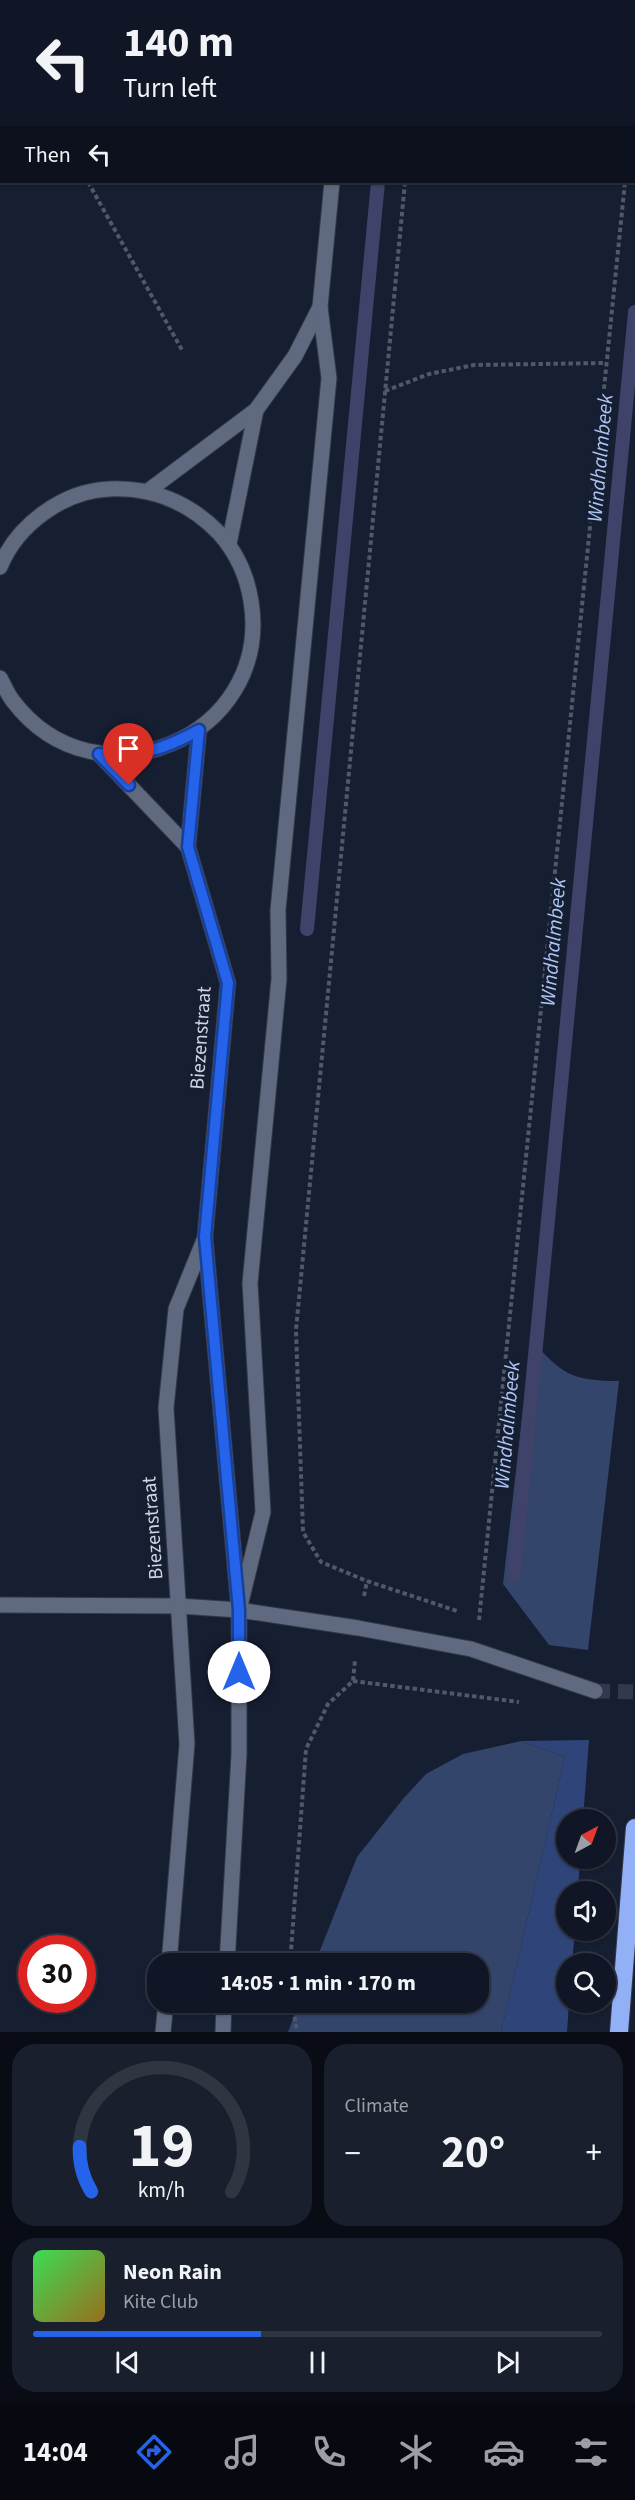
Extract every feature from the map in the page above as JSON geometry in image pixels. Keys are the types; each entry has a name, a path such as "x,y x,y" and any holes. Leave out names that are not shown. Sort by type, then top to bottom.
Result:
{"highway":[{"path":"620,2032 635,1828"}],"street":[{"path":"239,1610 263,1512 250,1283 279,979 278,910 329,378 320,307 332,183"},
{"path":"148,491 256,410 295,356 320,307"},
{"path":"229,544 256,410"},
{"path":"0,567 7,551 34,520 68,498 108,489 148,491 179,502 207,520 229,544 248,582 254,622 248,664 228,701 199,730 168,747 135,755 99,754 66,744 36,726 6,699 0,678"},
{"name":"Biezenstraat","path":"199,730 188,847 228,983 205,1237 239,1610 239,1754 228,1953"},
{"name":"Biezenstraat","path":"99,754 188,847"},
{"name":"Biezenstraat","path":"170,1953 187,1744 166,1408 176,1309 205,1237"},
{"path":"0,1605 179,1606"},
{"name":"Biezenstraat","path":"179,1606 239,1610 358,1628 471,1650 595,1691"},
{"path":"163,2032 165,2013"},
{"path":"223,2032 224,2013"}],"path":[{"path":"89,183 182,350"},
{"path":"367,1581 321,1562 303,1532 296,1330 405,183"},
{"path":"471,1650 479,1618 625,183"},
{"path":"385,391 429,374 474,364 605,363"},
{"path":"291,1953 306,1749 328,1704 353,1681 525,1704"},
{"path":"294,2013 297,2032"}],"shaded area":[{"path":"531,1339 551,1360 569,1373 590,1379 619,1381 588,1650 549,1645 503,1584"},
{"path":"589,1740 584,1809 556,1809 556,1869 579,1869 579,1881 556,1881 556,1941 574,1941 573,1953 556,1953 556,2013 568,2013 567,2032 501,2032 565,1757 521,1741"},
{"path":"521,1741 565,1757 501,2032 288,2032 295,2013 489,2013 489,1953 319,1953 357,1857 426,1774 463,1754"}],"waterway":[{"path":"307,929 378,183"},
{"name":"Windhalmbeek","path":"514,1575 635,312"}],"tunnel":[{"path":"595,1691 635,1692"}],"route":[{"path":"129,785 99,754 135,755 168,747 199,730 188,847 228,983 205,1237 239,1610 239,1672"}]}
